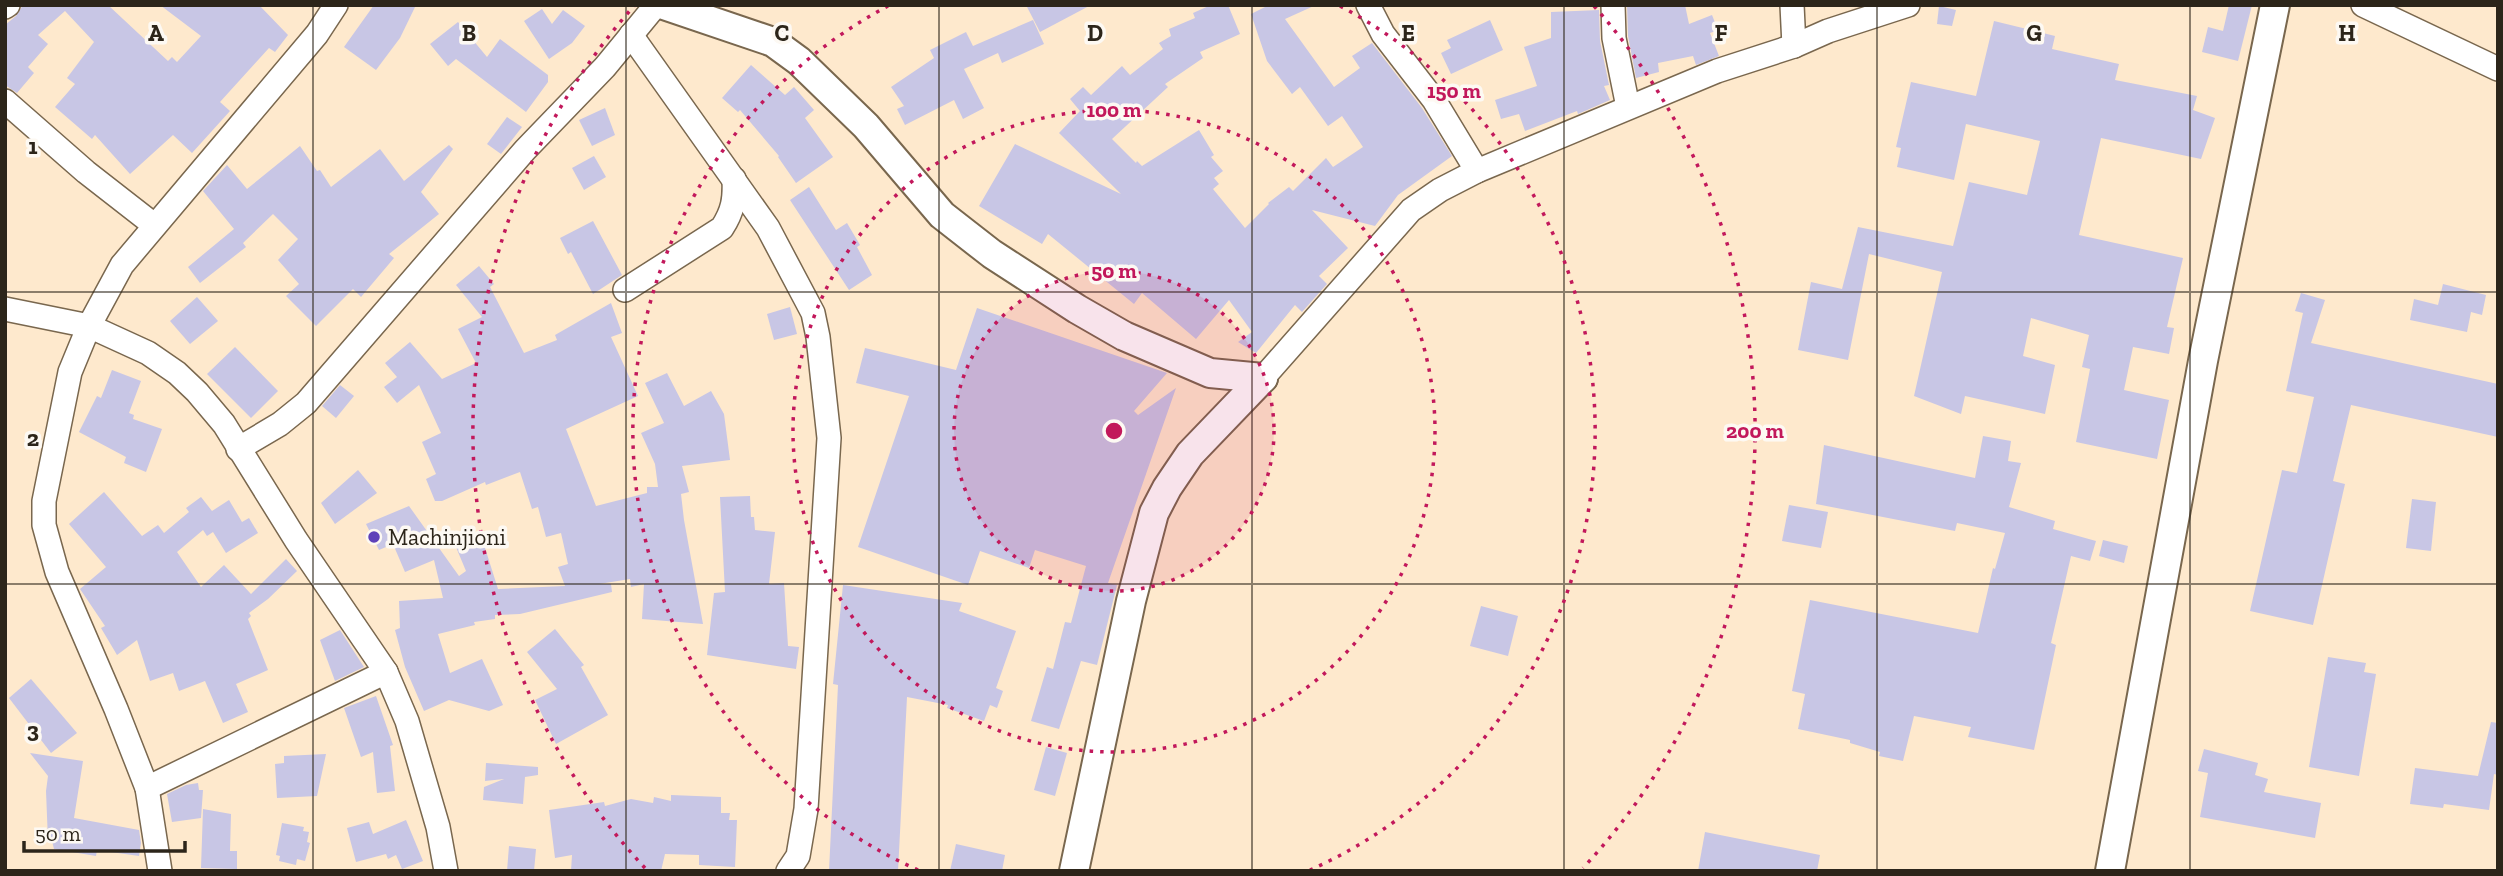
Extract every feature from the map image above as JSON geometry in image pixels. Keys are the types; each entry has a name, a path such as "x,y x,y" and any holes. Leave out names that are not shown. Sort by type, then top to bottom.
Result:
{"street":[{"path":"160,871 147,788 117,709 61,583 44,525 44,501 70,372 89,326 122,265 317,34 336,5"},
{"path":"238,449 280,424 306,404 525,150 605,67 656,5"},
{"path":"664,5 773,42 799,61 866,126 942,215 992,254 1077,309 1124,336 1210,373 1263,378"},
{"path":"1368,5 1382,34 1434,100 1477,171"},
{"path":"1613,5 1614,38 1628,107"},
{"path":"1792,5 1794,46"},
{"path":"1074,871 1130,601 1154,513 1190,454 1263,378 1411,210 1440,190 1477,171 1628,107 1717,71 1908,5"},
{"path":"2110,871 2203,361 2275,5"},
{"path":"2363,5 2498,69"},
{"path":"631,35 768,228 813,313 830,438 805,819 798,856 788,871"},
{"path":"5,101 86,172 154,225"},
{"path":"625,290 722,228 732,213 734,178"},
{"path":"5,309 89,326 149,353 177,373 224,424 296,540 386,672 415,746 438,827 446,871"},
{"path":"147,788 386,672"}],"building":[{"path":"23,5 108,5 168,61 172,57 177,62 201,36 160,5 259,5 288,35 275,52 269,48 220,102 230,111 192,153 173,135 130,174 95,135 92,139 55,107 75,84 67,78 94,42 65,11 38,35 48,44 28,67 34,73 17,93 5,85 5,25 16,16"},
{"path":"374,5 416,5 400,38 376,70 344,47"},
{"path":"1026,5 1091,5 1040,32"},
{"path":"1211,5 1228,5 1240,34 1200,52 1203,58 1165,84 1168,87 1112,139 1136,163 1137,161 1142,166 1199,130 1214,155 1211,157 1223,171 1214,178 1219,184 1213,189 1245,228 1268,203 1289,187 1293,191 1326,158 1333,167 1363,147 1342,116 1328,126 1300,87 1292,94 1267,61 1251,14 1269,5 1316,5 1285,19 1334,87 1360,68 1352,56 1372,43 1422,108 1452,156 1398,195 1375,226 1312,210 1348,248 1319,276 1327,284 1302,312 1295,305 1256,353 1238,342 1252,332 1229,300 1196,339 1142,293 1134,304 1048,234 1042,244 979,206 1015,144 1121,194 1059,133 1080,111 1070,99 1083,87 1091,95 1122,66 1130,75 1163,49 1159,43 1171,36 1169,29 1195,18 1193,13"},
{"path":"1627,5 1685,5 1689,24 1712,15 1718,30 1710,33 1719,56 1696,65 1693,56 1658,63 1659,72 1636,78 1628,36"},
{"path":"2229,5 2252,5 2238,61 2202,52 2208,27 2223,31"},
{"path":"1939,6 1956,10 1952,26 1937,24"},
{"path":"542,9 552,24 563,10 585,26 572,43 549,59 524,21"},
{"path":"1599,10 1600,41 1609,85 1604,86 1610,100 1578,114 1577,111 1525,131 1519,114 1501,119 1495,100 1537,86 1524,47 1551,38 1551,12"},
{"path":"1033,20 1044,44 1002,63 998,53 964,69 984,108 963,119 954,100 905,125 897,109 904,106 891,87 934,58 930,50 966,32 973,46"},
{"path":"1490,20 1503,50 1451,74 1441,53 1451,48 1447,40"},
{"path":"1994,21 2055,36 2052,49 2119,64 2115,80 2197,96 2193,110 2215,118 2201,159 2101,138 2079,235 2183,258 2167,327 2174,328 2169,354 2133,347 2124,390 2169,400 2157,459 2076,442 2090,369 2082,367 2089,335 2031,318 2023,356 2055,365 2045,414 1965,396 1961,414 1914,396 1942,272 1869,254 1848,360 1798,350 1811,282 1842,289 1858,227 1953,246 1969,182 2027,195 2040,141 1966,124 1954,180 1897,167 1901,148 1896,147 1911,82 1976,96"},
{"path":"458,22 487,57 500,39 548,75 548,82 526,112 456,59 448,66 430,44"},
{"path":"751,65 785,95 794,87 814,110 805,118 833,157 796,183 779,156 740,110 738,112 722,98"},
{"path":"605,108 615,135 592,146 579,120"},
{"path":"507,117 522,127 501,154 487,144"},
{"path":"449,145 453,149 421,192 439,214 389,254 394,258 361,297 353,289 316,326 286,296 299,284 278,260 298,239 273,214 243,243 246,247 200,283 188,267 234,229 203,191 227,165 247,189 300,146 331,187 380,149 404,181"},
{"path":"594,156 606,177 584,190 572,168"},
{"path":"809,187 836,230 847,223 860,245 857,247 872,275 849,290 790,200"},
{"path":"593,221 622,275 593,294 571,252 568,254 560,238"},
{"path":"479,266 494,284 490,287 524,353 557,340 555,335 611,303 622,333 611,337 638,396 566,429 596,506 647,493 647,487 658,487 655,464 641,433 664,423 645,383 667,373 684,406 711,391 724,414 730,460 682,466 689,492 681,494 684,520 703,624 642,619 644,584 631,587 630,579 599,584 611,584 612,592 520,614 495,615 495,619 474,622 475,625 438,634 450,673 482,659 503,705 489,711 449,700 424,711 405,667 395,630 400,628 399,601 443,598 434,560 405,572 393,544 379,550 366,524 409,506 459,576 466,571 453,540 480,532 498,589 565,586 558,567 568,564 561,533 546,537 538,507 532,509 520,472 486,485 485,482 442,501 435,501 426,479 436,474 422,442 441,433 419,385 397,403 384,387 397,377 385,363 410,342 442,379 476,363 458,329 482,317 456,285"},
{"path":"2443,284 2486,295 2482,315 2471,312 2467,332 2410,320 2414,299 2438,305"},
{"path":"2301,293 2325,300 2311,343 2498,384 2498,437 2351,405 2333,481 2345,484 2313,625 2250,611 2282,470 2297,473 2314,397 2286,391 2303,313 2295,311"},
{"path":"197,297 218,321 190,344 170,321"},
{"path":"790,307 797,334 774,340 767,314"},
{"path":"977,308 1167,373 1134,411 1138,415 1176,388 1108,583 1117,585 1097,665 1081,661 1059,729 1031,721 1047,667 1053,669 1065,622 1071,623 1086,566 1035,550 1029,568 980,551 968,585 858,547 909,396 856,383 865,348 956,370"},
{"path":"235,347 278,391 251,418 207,374"},
{"path":"112,370 141,381 129,413 134,415 133,419 162,429 146,472 124,463 126,457 79,432 97,396 101,398"},
{"path":"340,385 354,396 336,418 322,406"},
{"path":"1983,436 2011,441 2008,461 2021,463 2009,507 2055,521 2053,529 2096,541 2090,561 2071,556 2051,643 2056,645 2034,750 1968,737 1971,727 1914,716 1903,761 1879,756 1880,752 1850,743 1850,740 1798,729 1805,694 1792,691 1810,600 1978,633 1993,568 1995,569 2005,533 1957,523 1955,531 1816,504 1824,445 1975,478"},
{"path":"358,470 377,493 335,524 321,503"},
{"path":"104,492 142,536 158,525 164,533 189,512 186,508 201,497 212,511 229,500 242,522 249,518 258,533 226,553 213,532 207,536 203,530 177,552 201,587 224,565 251,594 286,559 297,571 249,613 251,616 248,619 268,670 236,684 248,712 223,723 205,681 179,691 173,673 150,681 137,640 117,655 101,628 105,626 80,589 106,567 69,524"},
{"path":"750,496 755,530 775,532 769,584 784,583 788,646 799,647 796,669 707,655 714,593 725,592 720,497"},
{"path":"2412,499 2436,502 2431,551 2406,548"},
{"path":"1789,505 1828,512 1821,548 1782,541"},
{"path":"2103,540 2128,546 2124,563 2099,556"},
{"path":"843,585 962,603 959,611 1016,631 996,688 1003,691 997,708 990,705 984,721 947,708 948,705 907,697 898,871 829,871 838,685 833,684"},
{"path":"1481,606 1518,616 1508,656 1470,646"},
{"path":"555,629 584,665 581,667 608,715 556,744 535,700 557,689 527,652"},
{"path":"340,630 364,667 335,681 320,640"},
{"path":"2328,657 2366,663 2364,672 2376,674 2359,776 2309,767"},
{"path":"31,679 77,733 51,753 9,698"},
{"path":"376,696 393,745 390,746 395,791 377,793 373,752 361,757 344,708"},
{"path":"2491,722 2498,723 2498,775 2494,774 2489,810 2444,804 2443,808 2410,804 2415,768 2478,776"},
{"path":"1046,747 1067,753 1055,796 1034,790"},
{"path":"2204,749 2258,763 2255,775 2268,779 2264,792 2321,803 2315,838 2200,817 2208,773 2198,771"},
{"path":"30,753 83,761 74,818 139,830 139,856 97,850 96,856 54,849 52,841 48,841 48,776"},
{"path":"326,754 317,796 277,798 275,764 284,763 284,756"},
{"path":"486,763 538,767 538,775 525,777 523,804 483,800 484,787 504,779 485,781"},
{"path":"198,783 199,790 203,790 201,818 172,822 167,794 186,785"},
{"path":"671,795 721,797 721,813 730,813 729,820 737,820 735,867 699,865 699,855 665,854 661,871 571,871 572,855 555,858 549,810 604,802 605,806 631,799 653,803 654,797 671,801"},
{"path":"203,809 231,814 230,851 237,851 237,869 201,868"},
{"path":"406,820 423,861 402,869 396,855 388,859 386,854 356,862 347,828 369,822 373,834"},
{"path":"282,823 304,827 303,831 309,832 307,842 310,843 305,861 297,859 296,865 279,861 280,856 276,855"},
{"path":"1705,832 1820,855 1817,871 1698,871"},
{"path":"956,844 1005,855 1002,871 950,871"},
{"path":"509,846 536,849 534,871 507,871"}],"place":[{"name":"Machinjioni","path":"374,537"}]}
